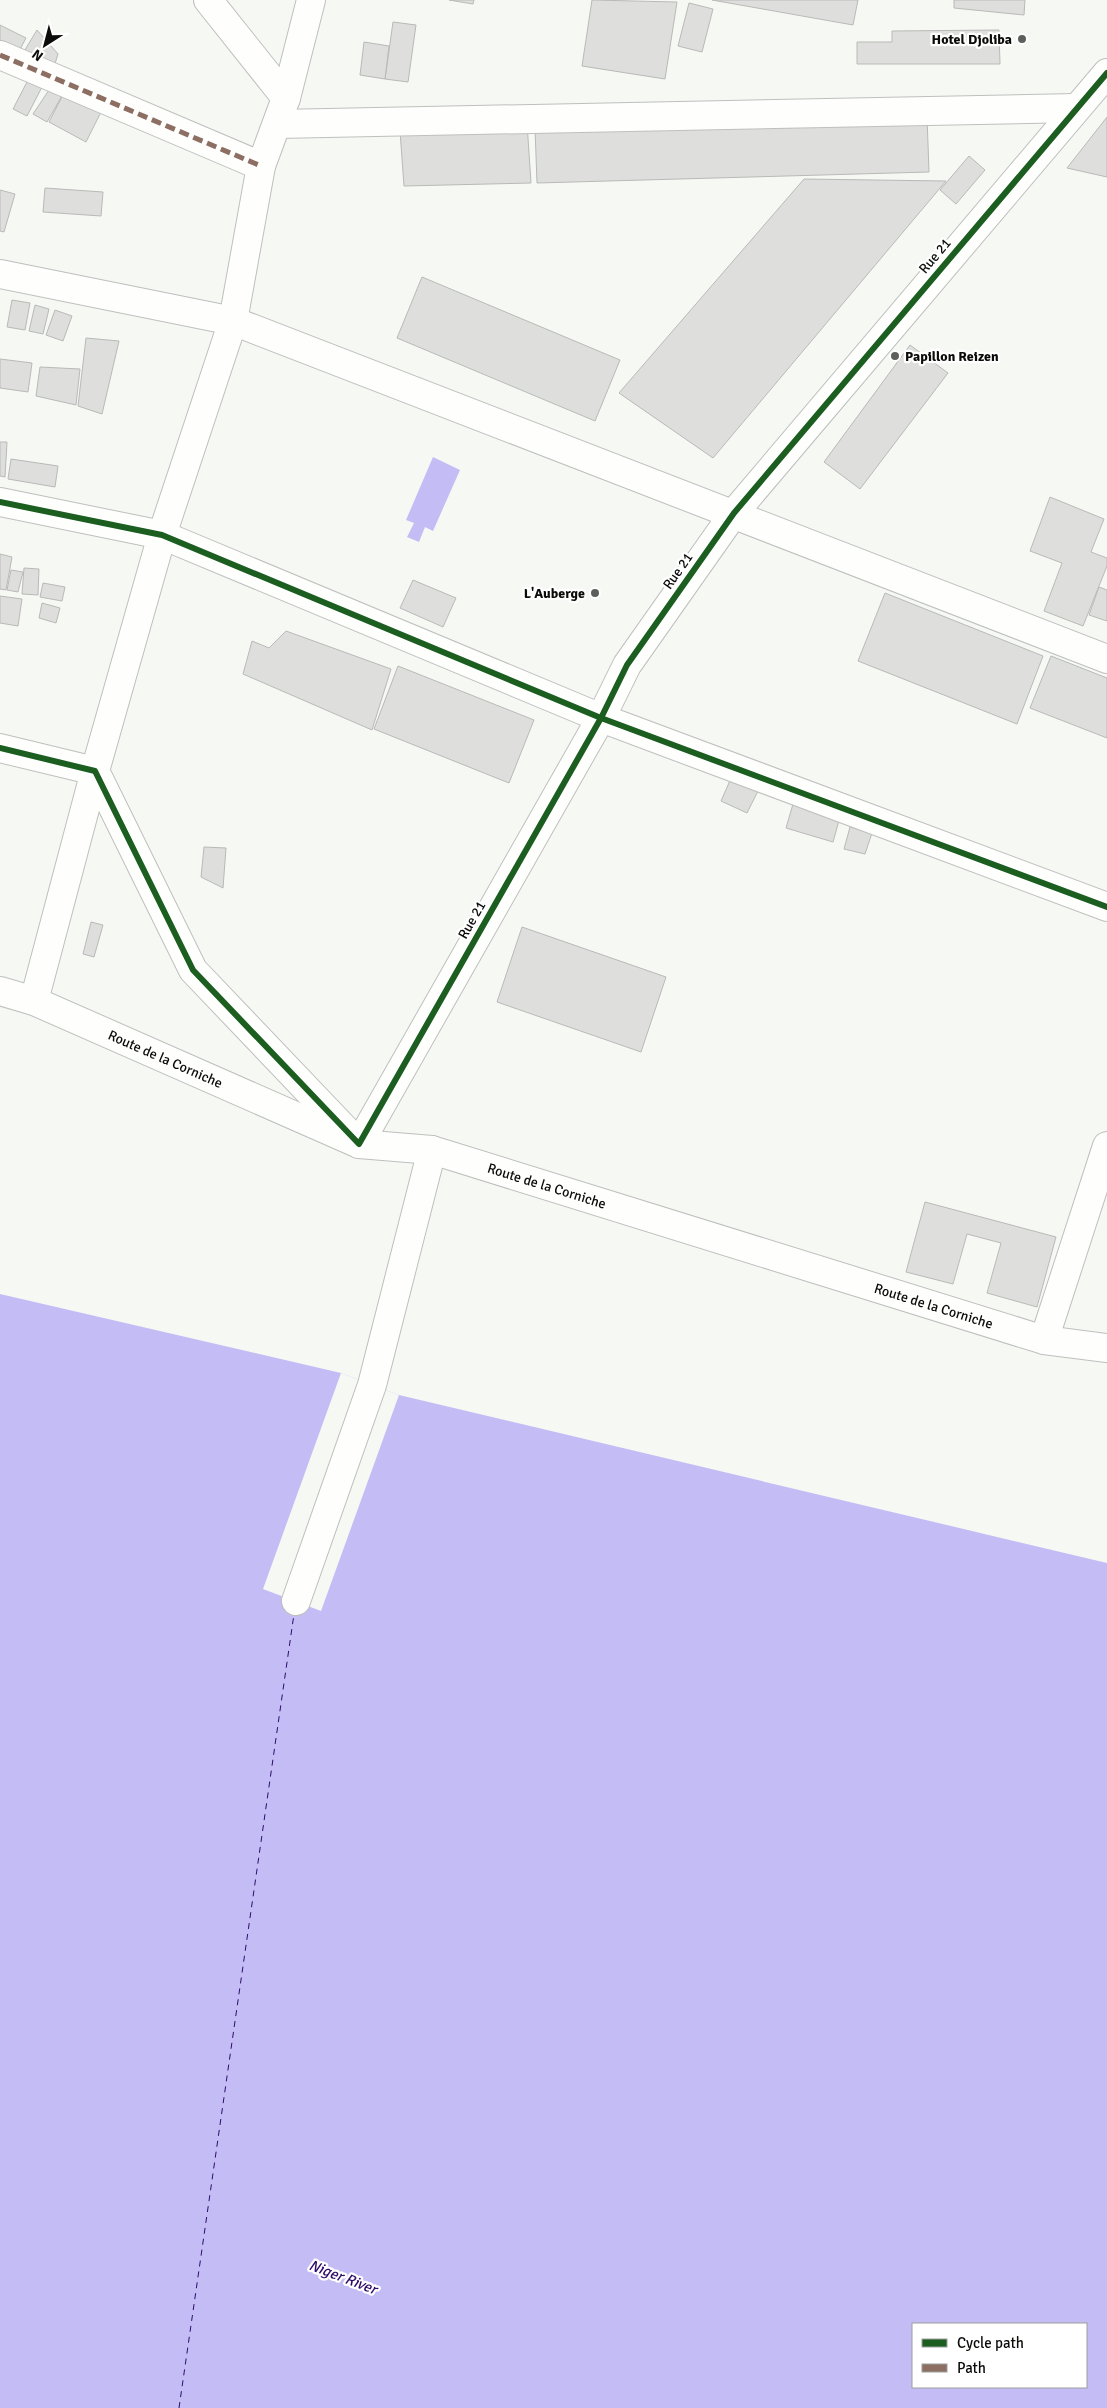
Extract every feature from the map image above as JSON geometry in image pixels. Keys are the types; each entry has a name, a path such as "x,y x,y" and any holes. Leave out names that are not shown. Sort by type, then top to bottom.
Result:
{"street":[{"path":"208,0 282,111"},
{"path":"34,1001 95,771 162,535 233,321 261,166 282,111 310,0"},
{"path":"0,55 261,166"},
{"name":"Rue 21","path":"358,1144 601,718 627,665 734,513 1107,73"},
{"path":"282,111 1076,108"},
{"path":"0,274 233,321 1107,658"},
{"path":"0,502 162,535 601,718 1107,907"},
{"path":"0,748 95,771"},
{"path":"95,771 193,970 358,1144"},
{"name":"Route de la Corniche","path":"0,991 34,1001 358,1144 432,1150 1044,1340 1107,1348"},
{"path":"1044,1340 1107,1146"},
{"path":"296,1601 372,1385 432,1150"}],"water":[{"path":"433,457 460,470 433,531 425,527 419,542 407,537 414,523 406,520"},
{"name":"Niger River","path":"0,1294 341,1373 399,1395 1107,1563 1107,2408 0,2408"}],"pier":[{"path":"341,1373 399,1395 321,1611 263,1589"}],"building":[{"path":"449,0 474,0 473,4"},
{"path":"592,0 677,2 665,79 582,66"},
{"path":"712,0 858,0 853,25"},
{"path":"954,0 1025,0 1024,15 954,8"},
{"path":"689,3 713,9 702,52 678,46"},
{"path":"393,22 416,25 408,82 385,79"},
{"path":"0,25 26,38 15,59 0,51"},
{"path":"37,30 58,54 53,70 20,58"},
{"path":"999,30 1000,64 857,64 857,42 892,42 892,31"},
{"path":"364,42 389,46 385,79 360,75"},
{"path":"28,80 42,87 27,116 13,109"},
{"path":"55,81 67,87 47,122 33,114"},
{"path":"67,87 104,106 86,142 49,122"},
{"path":"927,116 929,172 537,183 535,128"},
{"path":"1107,117 1107,177 1067,168"},
{"path":"527,123 531,183 404,186 400,131"},
{"path":"969,156 985,170 956,204 940,190"},
{"path":"804,179 946,181 713,458 619,393"},
{"path":"45,188 103,192 101,216 43,212"},
{"path":"0,190 15,194 4,232 0,231"},
{"path":"422,277 620,360 595,421 397,338"},
{"path":"12,300 30,303 25,330 7,327"},
{"path":"35,305 49,309 43,334 29,331"},
{"path":"55,310 72,316 63,341 46,335"},
{"path":"86,338 119,341 102,414 78,406"},
{"path":"910,345 948,373 860,489 824,462"},
{"path":"0,359 32,363 28,392 0,388"},
{"path":"40,367 80,369 76,405 36,396"},
{"path":"0,442 7,442 5,477 0,476"},
{"path":"11,459 58,466 55,487 8,479"},
{"path":"1050,497 1104,519 1091,552 1107,558 1107,566 1083,626 1044,611 1062,563 1030,551"},
{"path":"0,554 12,557 6,590 0,589"},
{"path":"24,568 39,569 38,595 22,594"},
{"path":"11,570 23,572 18,592 7,590"},
{"path":"413,580 456,598 443,627 400,608"},
{"path":"43,583 65,587 62,601 40,597"},
{"path":"1099,587 1107,590 1107,621 1089,615"},
{"path":"885,593 1043,656 1017,724 858,661"},
{"path":"0,596 22,599 18,626 0,623"},
{"path":"42,603 60,608 56,623 39,618"},
{"path":"286,631 391,669 372,730 243,674 252,641 269,648"},
{"path":"1051,656 1107,678 1107,738 1030,708"},
{"path":"398,666 534,720 509,783 374,729"},
{"path":"732,776 759,789 747,813 721,801"},
{"path":"793,804 840,817 833,842 786,828"},
{"path":"850,827 872,833 865,854 844,849"},
{"path":"204,847 226,848 223,888 201,877"},
{"path":"91,922 103,925 94,957 83,954"},
{"path":"522,927 666,977 641,1052 497,1002"},
{"path":"925,1202 1056,1237 1037,1307 987,1293 1001,1243 967,1234 953,1284 906,1272"}],"ferry route":[{"path":"179,2408 294,1614"}],"marked path":[{"path":"0,55 261,166"}],"cycle path":[{"path":"0,748 95,771 193,970 359,1144 601,718 627,665 734,513 1107,73"},
{"path":"0,502 162,535 601,718 1107,907"}],"place":[{"name":"Hotel Djoliba","path":"1022,39"},
{"name":"Papillon Reizen","path":"895,356"},
{"name":"L'Auberge","path":"595,593"}]}
